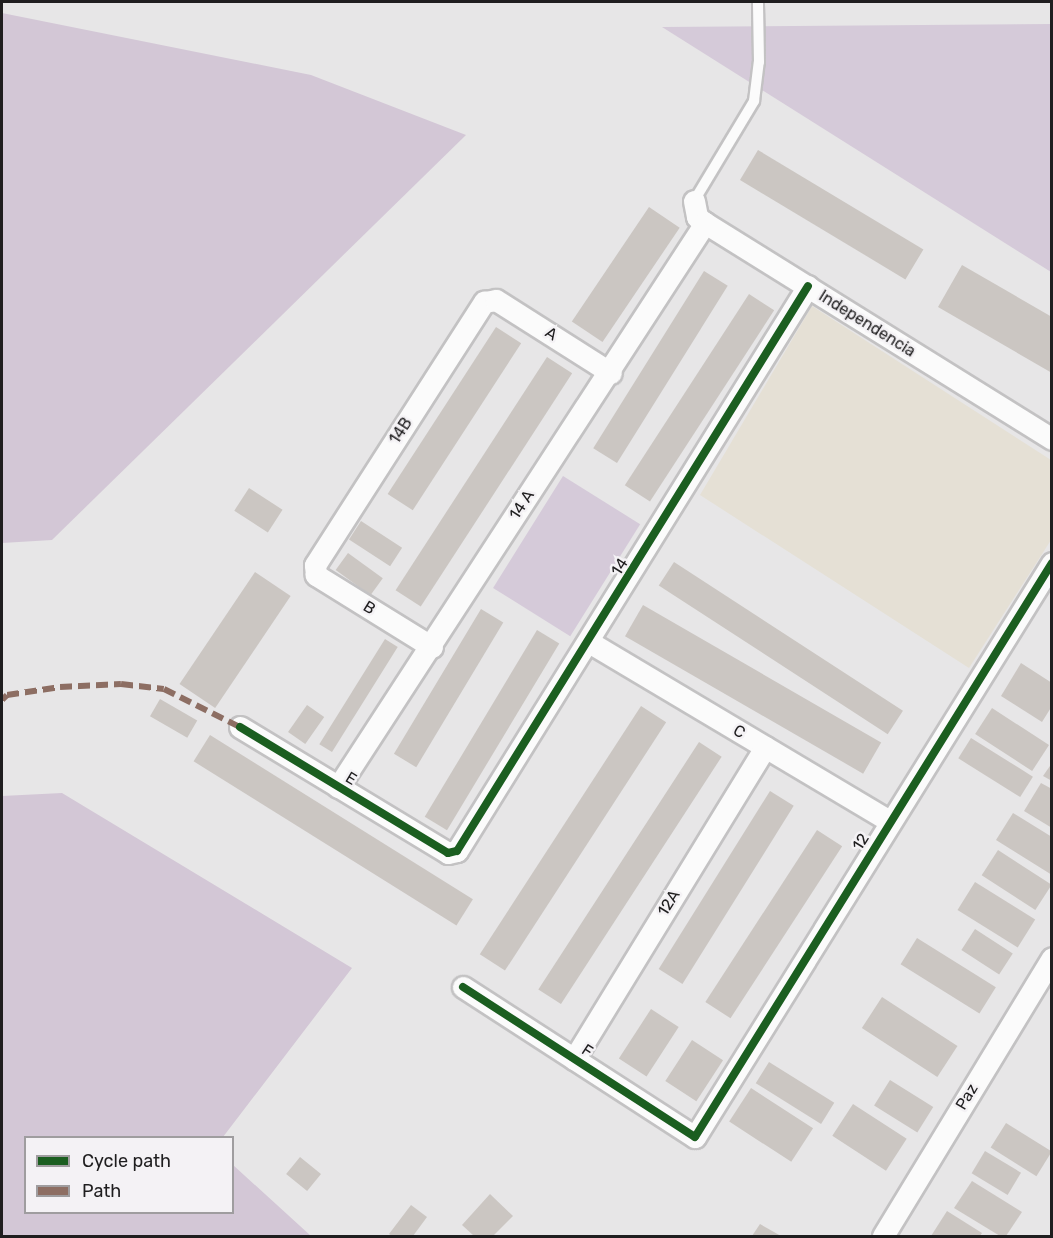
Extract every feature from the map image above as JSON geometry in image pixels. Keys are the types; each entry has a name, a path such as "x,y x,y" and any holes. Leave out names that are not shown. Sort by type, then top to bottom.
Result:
{"street":[{"path":"694,201 697,217 705,223"},
{"name":"Independencia","path":"705,223 1052,439"},
{"name":"14 A","path":"338,787 611,372 705,223"},
{"name":"14","path":"448,853 457,851 589,642 808,286"},
{"name":"A","path":"490,299 611,372"},
{"name":"14B","path":"315,564 490,299"},
{"name":"12","path":"695,1137 889,821 1052,563"},
{"name":"B","path":"315,564 316,575 432,646"},
{"name":"C","path":"589,642 889,821"},
{"name":"E","path":"240,727 448,853"},
{"name":"12A","path":"574,1059 765,747"},
{"name":"Paz","path":"883,1236 1052,958"},
{"name":"F","path":"463,987 695,1137"}],"lane":[{"path":"694,201 754,101 759,62 758,2"}],"shaded area":[{"path":"2,13 311,75 466,135 52,540 2,543"},
{"path":"1051,24 1051,272 662,27"},
{"path":"812,306 1051,460 1051,540 969,668 700,495"},
{"path":"563,476 640,524 570,636 493,588"},
{"path":"62,793 352,968 224,1136 24,1136 24,1214 234,1214 234,1166 311,1236 2,1236 2,796"}],"building":[{"path":"758,150 923,249 905,279 740,180"},
{"path":"649,207 680,228 603,342 572,321"},
{"path":"962,265 1052,317 1052,373 938,307"},
{"path":"704,271 728,286 617,463 593,448"},
{"path":"749,294 774,310 650,502 625,485"},
{"path":"496,327 521,343 413,510 388,494"},
{"path":"547,357 572,373 421,606 396,590"},
{"path":"249,488 283,510 268,532 234,511"},
{"path":"361,521 402,548 390,566 349,539"},
{"path":"348,553 383,578 370,595 336,570"},
{"path":"674,562 903,711 888,734 659,585"},
{"path":"255,572 291,596 215,708 180,684"},
{"path":"643,605 881,742 863,774 625,636"},
{"path":"481,609 503,622 416,767 394,754"},
{"path":"537,630 559,643 447,830 425,817"},
{"path":"385,639 398,647 332,752 319,744"},
{"path":"1021,663 1052,683 1052,706 1042,722 1001,696"},
{"path":"160,699 197,720 187,738 150,716"},
{"path":"307,705 324,717 305,744 288,732"},
{"path":"641,706 666,722 505,971 480,954"},
{"path":"992,708 1049,745 1032,771 975,734"},
{"path":"210,735 473,899 456,926 194,761"},
{"path":"971,738 1033,777 1020,797 958,758"},
{"path":"699,742 722,757 561,1004 538,989"},
{"path":"1052,763 1052,781 1043,776"},
{"path":"1041,783 1052,789 1052,828 1024,811"},
{"path":"770,791 794,806 682,984 659,969"},
{"path":"1013,813 1052,837 1052,875 996,840"},
{"path":"817,830 842,846 731,1018 705,1002"},
{"path":"998,850 1052,885 1035,910 982,875"},
{"path":"975,882 1035,920 1018,948 958,910"},
{"path":"975,929 1013,954 999,974 961,950"},
{"path":"917,938 996,987 979,1014 901,964"},
{"path":"882,997 957,1046 937,1077 862,1028"},
{"path":"651,1009 679,1027 647,1076 619,1058"},
{"path":"692,1040 723,1060 696,1101 665,1081"},
{"path":"769,1062 834,1103 821,1124 756,1083"},
{"path":"890,1080 933,1107 917,1132 874,1105"},
{"path":"751,1088 813,1128 791,1162 729,1122"},
{"path":"853,1104 907,1139 886,1171 832,1136"},
{"path":"1006,1123 1052,1152 1036,1176 991,1148"},
{"path":"985,1151 1021,1173 1008,1195 972,1173"},
{"path":"300,1157 321,1174 307,1191 286,1174"},
{"path":"972,1181 1022,1212 1006,1236 1000,1236 954,1208"},
{"path":"490,1194 513,1216 493,1236 474,1236 462,1225"},
{"path":"411,1205 427,1217 413,1236 389,1234"},
{"path":"947,1211 982,1233 980,1236 931,1236"},
{"path":"760,1224 781,1236 752,1236"}],"marked path":[{"path":"2,700 7,695 60,687 121,684 164,689 240,727"}],"cycle path":[{"path":"240,727 448,853 457,851 808,286"},
{"path":"463,987 695,1137 1052,563"}]}
